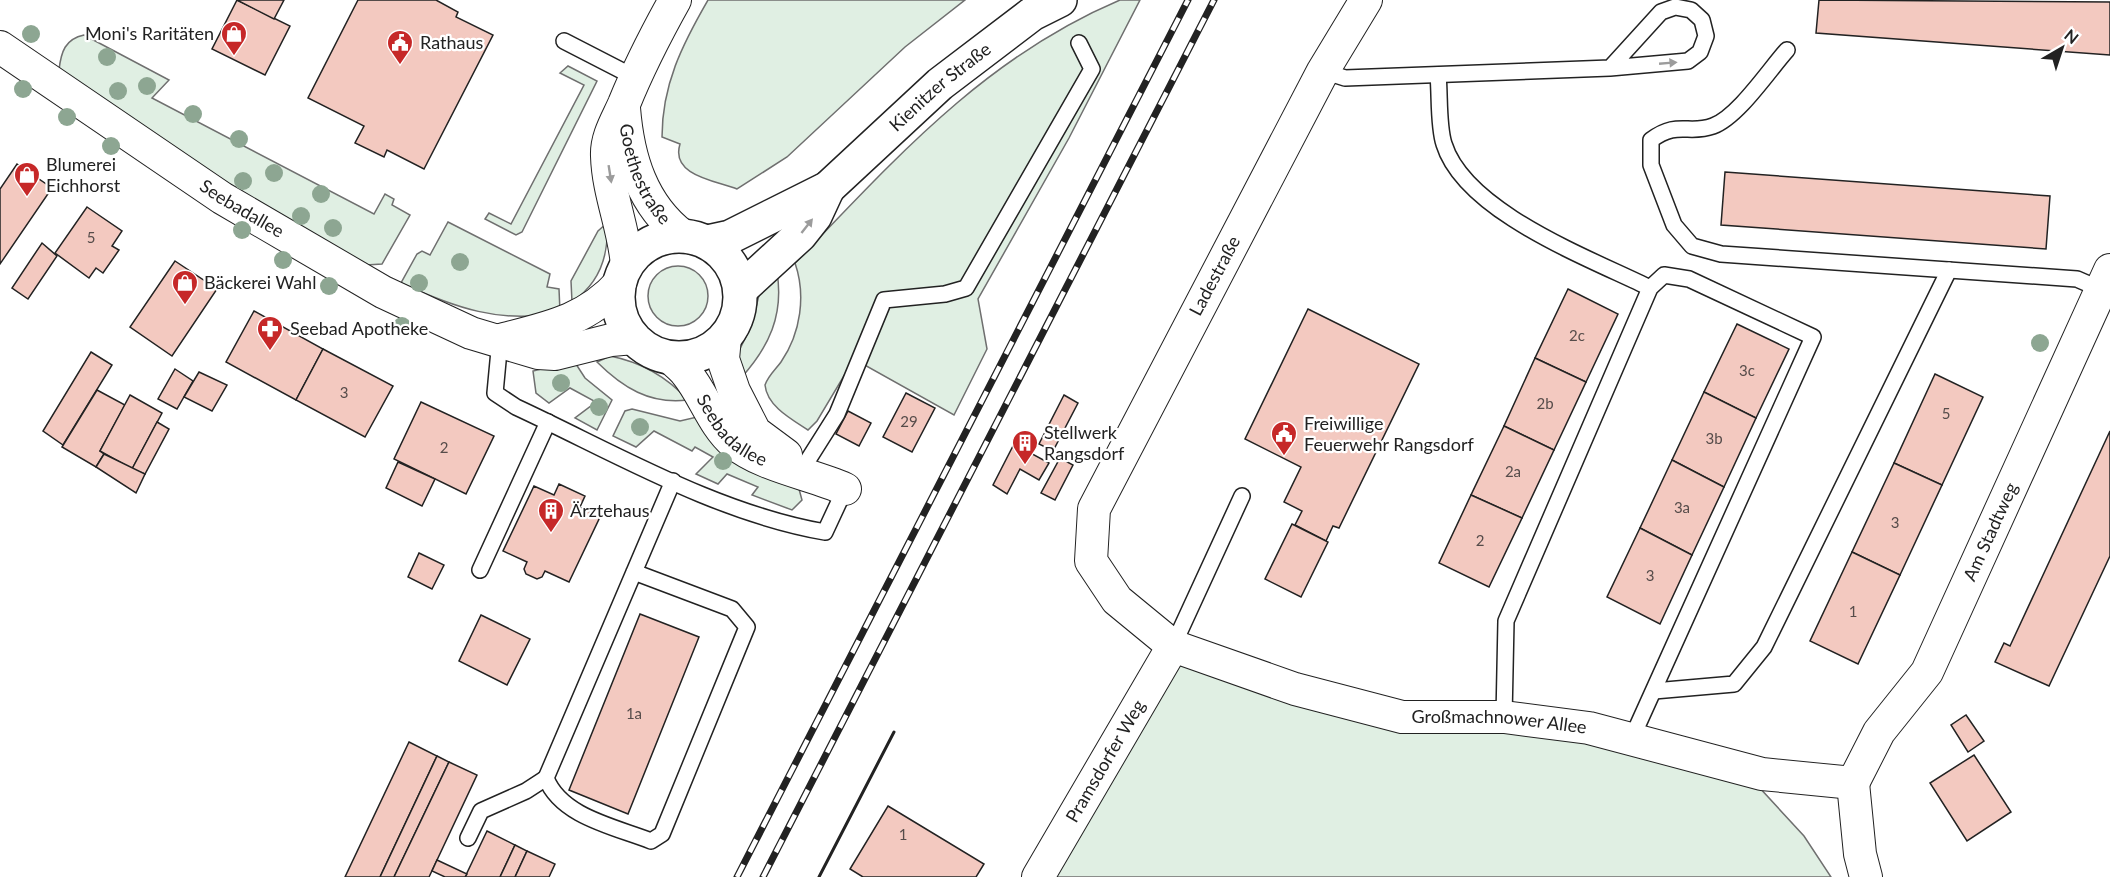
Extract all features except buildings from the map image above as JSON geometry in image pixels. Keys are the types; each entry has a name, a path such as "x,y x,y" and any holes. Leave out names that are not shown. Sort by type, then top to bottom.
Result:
{"street":[{"name":"Goethestraße","path":"623,274 625,238 610,178 607,154 612,130 629,91 675,0"},
{"name":"Kienitzer Straße","path":"695,239 730,237 828,188 940,84 1032,14 1060,0"},
{"name":"Ladestraße","path":"1091,561 1094,509 1323,71 1366,0"},
{"name":"Seebadallee","path":"0,46 242,210 383,292 471,333 538,353 555,354 611,340 634,338 645,348 671,358 687,374 705,406 733,443 766,462 808,471"},
{"name":"Goethestraße","path":"629,91 631,153 645,193 662,220 695,239"},
{"name":"Kienitzer Straße","path":"740,290 800,235 815,216 828,188"},
{"name":"Seebadallee","path":"500,340 570,321 602,303 638,252 651,242 666,237 695,239 730,262 740,290 738,315 726,337 723,359 734,391 755,432 808,471 845,489"},
{"path":"623,274 620,313 634,338"},
{"name":"Am Stadtweg","path":"1853,783 1879,732 1927,672 2105,279"},
{"path":"671,358 701,354 726,337"},
{"name":"Großmachnower Allee","path":"1091,561 1118,600 1173,646 1295,689 1402,717 1504,717 1589,728 1762,774 1853,783"},
{"name":"Pramsdorfer Weg","path":"1038,877 1173,646"},
{"path":"1853,783 1860,854 1866,877"}],"lane":[{"path":"1323,71 1345,78 1610,68 1688,61 1700,52 1704,45 1706,36 1702,20 1691,10 1668,8 1656,16 1610,68"},
{"path":"564,41 629,91"},
{"path":"808,471 837,414 884,300 945,294 966,288 1092,69 1079,44"},
{"path":"1787,50 1733,112 1713,126 1665,130 1651,140 1651,165 1674,225 1692,246 1721,254 2077,279 2105,279"},
{"path":"1438,75 1444,144 1468,186 1514,221 1650,288"},
{"path":"1654,691 1734,684 1764,647 1949,270"},
{"path":"1504,717 1506,621 1650,288 1664,275 1689,279 1814,337 1631,740"},
{"path":"500,340 495,393 516,407 700,493 789,525 825,532 845,489"},
{"path":"480,570 548,422"},
{"path":"468,838 481,811 526,791 546,778 673,481"},
{"path":"1173,646 1242,496"},
{"path":"546,778 551,790 571,809 651,841 662,834 747,627 732,609 634,572"}],"green space":[{"path":"708,0 965,0 905,47 787,157 737,189 697,176 688,170 679,155 680,144 662,137 666,100 675,66"},
{"path":"1120,0 1140,0 1069,138 978,299 987,349 954,415 854,359 817,421 808,430 775,406 765,385 788,351 800,314 800,288 795,263 906,149 984,81 1071,23"},
{"path":"84,35 169,80 152,98 374,214 385,194 394,199 392,205 410,215 382,264 366,265 234,187 59,70 65,47 72,40"},
{"path":"568,66 597,81 522,232 516,235 485,219 489,213 511,224 584,85 560,73"},
{"path":"448,222 550,274 547,287 559,289 560,312 539,315 498,315 459,306 401,283 417,254 422,251 430,255"},
{"path":"607,223 606,246 601,267 590,286 572,302 571,281 598,231"},
{"path":"672,266 684,266 695,271 703,279 708,296 706,308 695,321 684,326 672,326 661,321 653,313 648,302 648,290 653,279 661,271"},
{"path":"777,272 778,302 772,330 767,342 741,378 738,353 752,324 759,295"},
{"path":"610,356 643,366 671,384 688,400 661,400 627,386 597,362"},
{"path":"574,361 585,378 612,400 597,430 575,418 596,402 570,388 549,403 536,393 533,371"},
{"path":"632,409 680,421 697,417 799,489 802,500 792,510 752,495 758,487 727,474 718,484 696,474 713,457 695,447 692,451 654,431 636,447 613,436 625,411"},
{"path":"1173,646 1295,689 1504,717 1757,785 1804,836 1831,877 1038,877"}],"railway":[{"path":"737,877 1188,0"},
{"path":"763,877 1214,0"}],"wall":[{"path":"819,877 894,732"}],"place":[{"name":"Moni's Raritäten","path":"234,57"},
{"name":"Rathaus","path":"400,66"},
{"name":"Blumerei Eichhorst","path":"27,198"},
{"name":"Bäckerei Wahl","path":"185,306"},
{"name":"Seebad Apotheke","path":"270,352"},
{"name":"Freiwillige Feuerwehr Rangsdorf","path":"1284,457"},
{"name":"Stellwerk Rangsdorf","path":"1025,466"},
{"name":"Ärztehaus","path":"551,534"}]}
